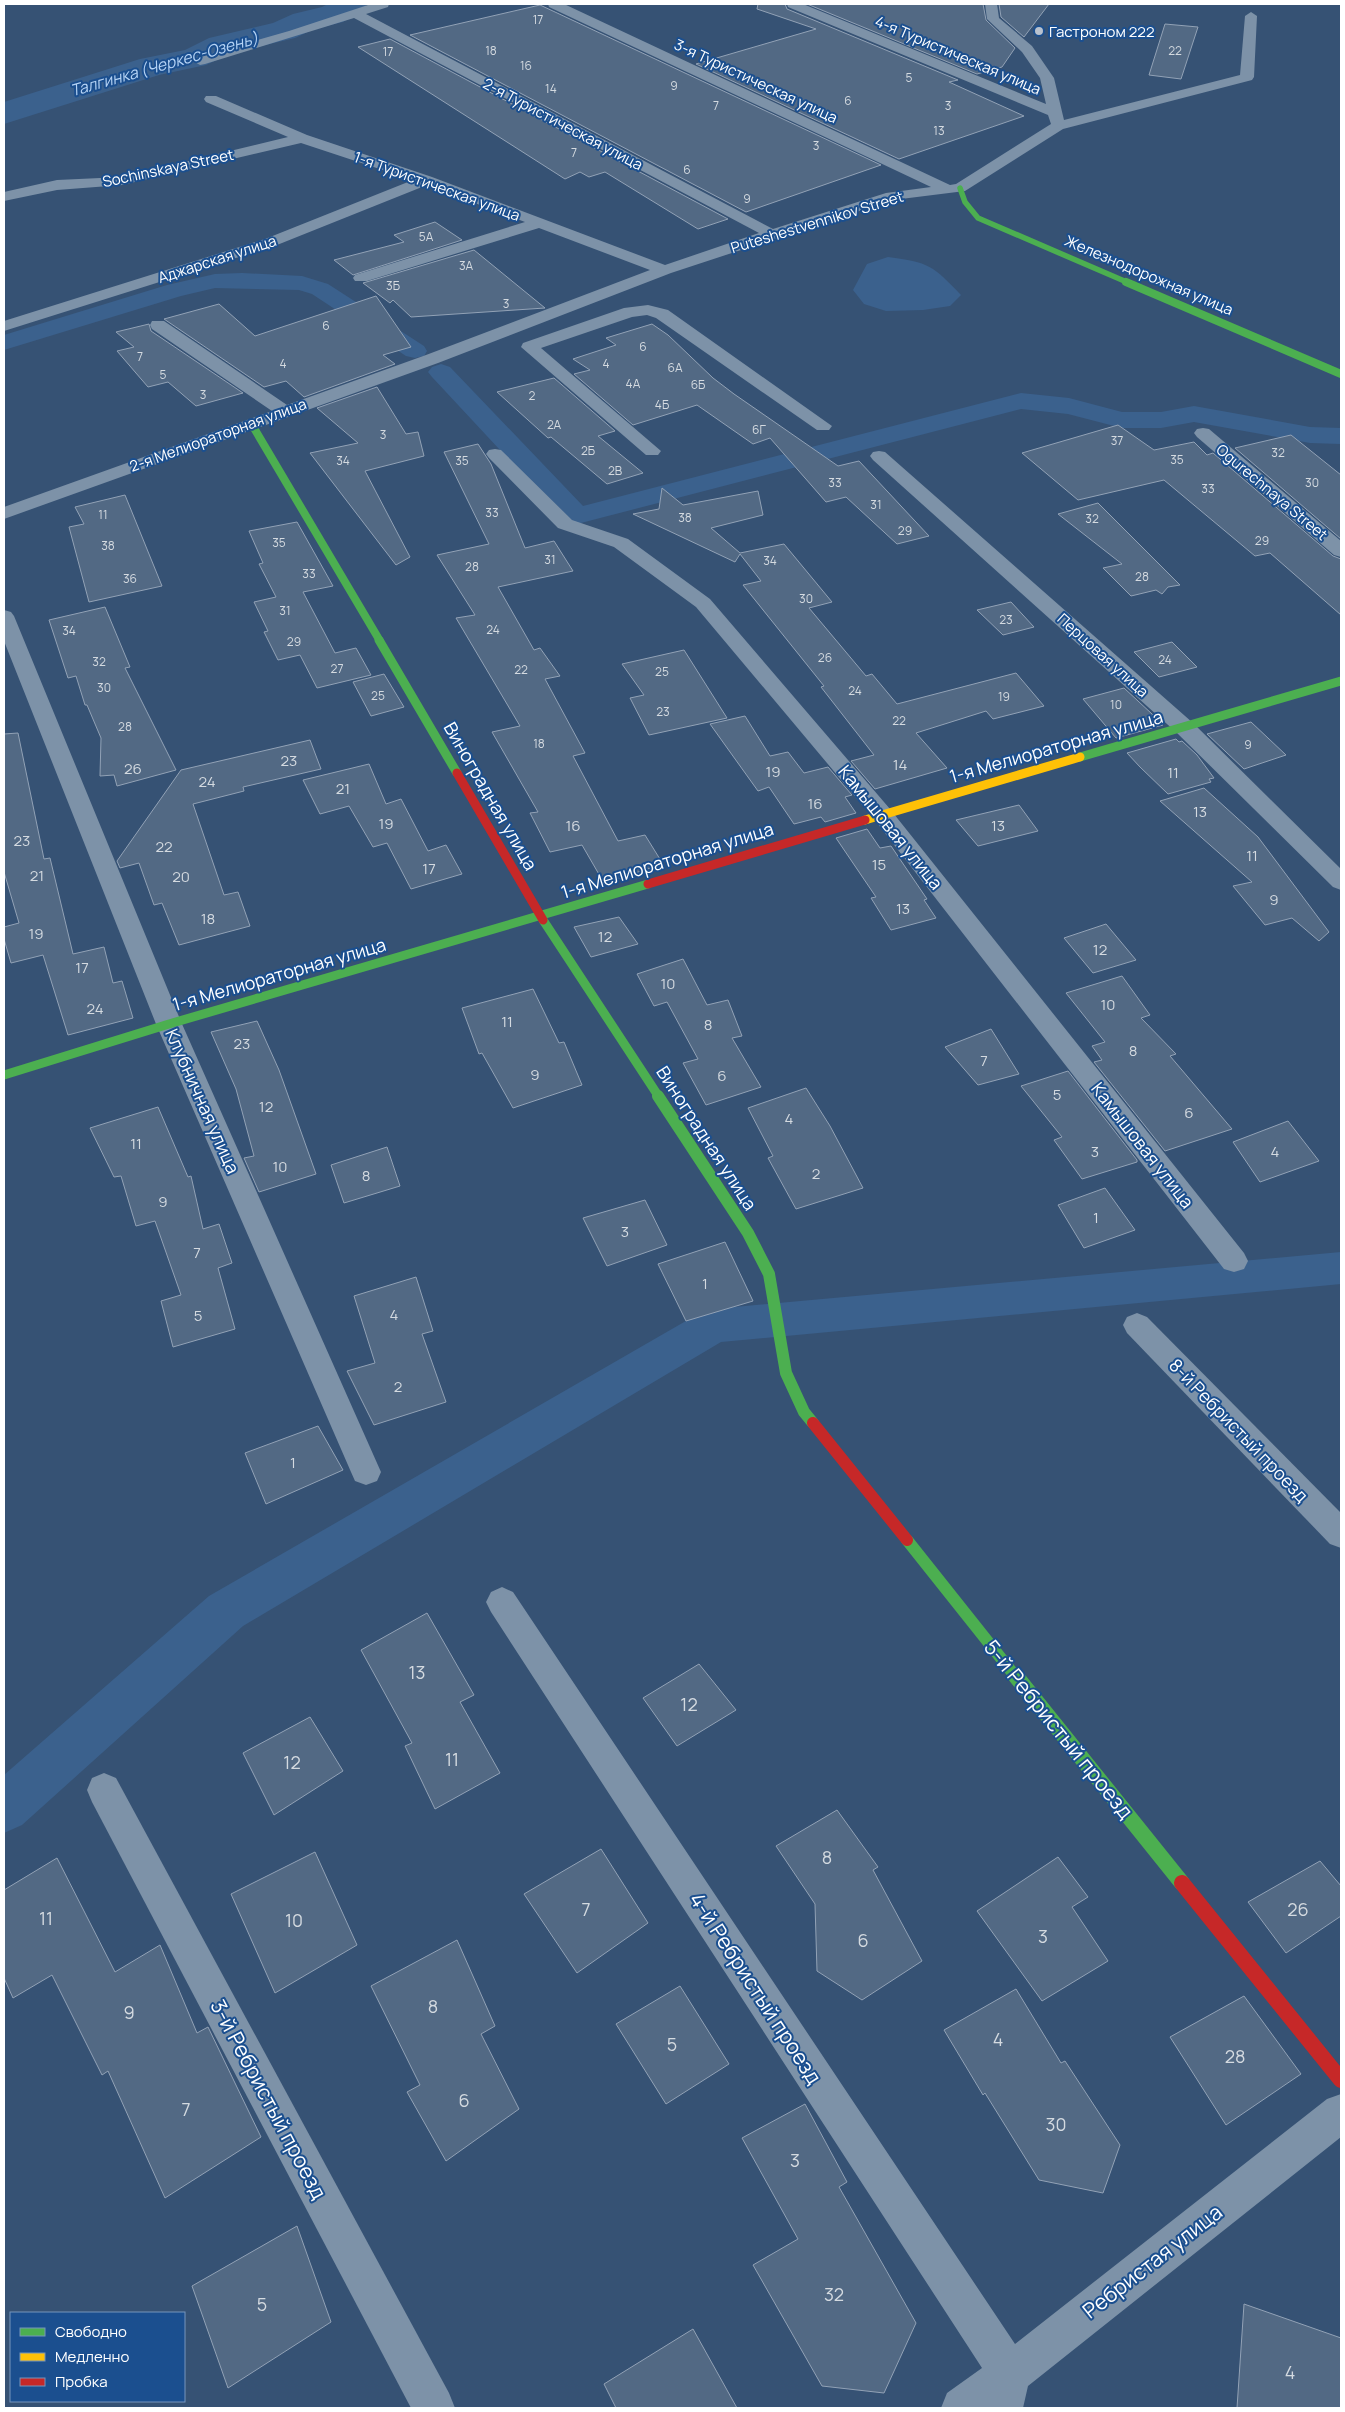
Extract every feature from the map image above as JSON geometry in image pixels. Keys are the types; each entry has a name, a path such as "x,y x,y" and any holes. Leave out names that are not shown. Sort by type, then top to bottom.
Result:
{"street":[{"path":"200,61 294,34 383,4"},
{"name":"3-я Туристическая улица","path":"554,4 952,188"},
{"name":"4-я Туристическая улица","path":"793,4 1056,120"},
{"path":"991,4 993,19 1027,49 1047,78 1056,120"},
{"name":"2-я Туристическая улица","path":"354,13 772,234"},
{"name":"Puteshestvennikov Street","path":"432,359 665,270 772,234 892,196 952,188 1056,120 1247,77 1251,16"},
{"name":"1-я Туристическая улица","path":"211,98 302,138 427,180 665,270"},
{"name":"Sochinskaya Street","path":"4,197 28,190 57,185 122,181 302,138"},
{"name":"Аджарская улица","path":"4,326 271,242 427,180"},
{"name":"Железнодорожная улица","path":"952,188 978,218 1341,374"},
{"path":"361,278 539,222"},
{"path":"528,347 630,312 648,310 662,314 823,426"},
{"path":"158,325 284,411"},
{"path":"507,331 652,451"},
{"name":"2-я Мелиораторная улица","path":"7,508 432,359"},
{"name":"Виноградная улица","path":"251,423 541,916 748,1233 769,1274 786,1372"},
{"name":"Ogurechnaya Street","path":"1203,433 1341,551"},
{"name":"Камышовая улица","path":"495,454 565,524 621,544 703,603 882,814 1234,1261"},
{"name":"Перцовая улица","path":"879,456 1184,728 1341,882"},
{"name":"Клубничная улица","path":"4,616 169,1024 366,1472"},
{"name":"1-я Мелиораторная улица","path":"4,1075 169,1024 1341,681"},
{"name":"8-й Ребристый проезд","path":"1137,1325 1341,1534"},
{"name":"5-й Ребристый проезд","path":"786,1372 804,1412 1341,2080"},
{"name":"4-й Ребристый проезд","path":"502,1602 1006,2391"},
{"name":"3-й Ребристый проезд","path":"104,1790 434,2408"},
{"name":"Ребристая улица","path":"962,2408 1006,2391 1341,2113"}],"water":[{"path":"888,257 913,261 929,267 944,278 961,295 950,306 923,310 886,311 864,304 853,290 867,264"}],"building":[{"path":"758,4 785,4 787,9 958,80 949,82 1024,116 899,159 696,64 816,29 757,9"},
{"path":"807,4 983,4 986,20 1015,48 1002,67 977,74"},
{"path":"999,4 1049,4 1024,37 1001,17"},
{"path":"540,5 881,165 746,212 410,35"},
{"path":"1165,24 1198,27 1181,79 1149,75"},
{"path":"390,39 728,219 698,229 605,172 589,177 580,172 565,179 358,47"},
{"path":"435,222 462,240 353,275 334,260 404,242 394,235"},
{"path":"474,250 545,308 411,317 393,300 390,303 363,283"},
{"path":"376,296 411,347 383,355 395,364 304,397 286,381 264,387 164,319 219,304 255,336"},
{"path":"149,324 151,331 243,393 196,406 168,382 148,387 117,351 134,347 116,332"},
{"path":"652,324 668,335 713,378 838,466 859,461 929,536 897,544 846,497 826,502 770,438 753,444 697,405 633,425 574,374 590,370 573,359 616,345 606,338"},
{"path":"554,378 615,431 598,436 643,473 607,484 551,437 548,438 497,392"},
{"path":"377,387 406,434 418,432 424,456 365,471 410,557 396,565 310,453 358,443 317,408"},
{"path":"1118,425 1154,450 1194,442 1207,455 1213,453 1333,556 1341,559 1341,615 1270,553 1255,556 1164,480 1078,500 1022,453"},
{"path":"1291,435 1341,475 1341,539 1235,448"},
{"path":"478,444 491,464 525,548 554,541 573,571 498,587 534,650 540,648 560,676 545,679 585,753 573,756 618,841 645,835 663,864 604,883 582,845 550,852 530,813 538,812 492,732 520,726 456,618 475,615 437,555 489,544 444,452"},
{"path":"662,488 683,505 758,491 763,515 711,528 740,553 784,544 832,602 809,608 866,676 872,674 897,704 1016,673 1044,706 993,719 986,711 916,733 947,768 875,789 851,761 874,755 821,687 824,686 743,585 761,581 740,554 735,562 633,514 659,509"},
{"path":"125,495 162,586 89,602 69,527 84,524 75,507"},
{"path":"1098,503 1180,585 1168,587 1162,594 1156,590 1131,596 1103,568 1122,564 1058,514"},
{"path":"297,522 333,586 303,592 335,653 356,648 371,675 317,688 300,655 278,660 264,632 268,631 254,602 276,597 259,564 263,563 249,531"},
{"path":"1011,602 1034,627 1003,635 977,610"},
{"path":"105,607 130,667 125,668 176,770 117,786 114,775 100,776 101,738 87,705 85,705 76,676 68,678 49,620"},
{"path":"1172,642 1197,667 1159,677 1134,652"},
{"path":"684,650 727,718 649,735 630,698 644,695 622,664"},
{"path":"384,674 404,707 371,716 353,682"},
{"path":"1124,688 1163,725 1116,738 1083,699"},
{"path":"745,716 770,756 788,752 804,773 828,767 852,795 845,797 856,813 825,822 821,817 794,824 769,787 758,791 710,724"},
{"path":"1251,722 1286,755 1244,769 1207,734"},
{"path":"18,733 44,859 50,858 73,954 104,947 113,983 122,981 133,1018 68,1035 43,955 11,963 4,939 4,927 19,923 4,872 4,734"},
{"path":"1176,739 1179,742 1182,741 1197,755 1214,778 1209,779 1211,782 1168,794 1127,753"},
{"path":"310,740 321,769 243,787 244,791 193,804 224,895 238,892 250,926 179,945 162,903 154,905 139,863 120,868 117,861 181,770"},
{"path":"369,764 386,804 401,799 428,851 446,845 462,874 411,889 387,843 373,847 349,806 320,814 303,780"},
{"path":"1204,788 1258,837 1329,932 1319,941 1292,918 1265,925 1233,886 1252,882 1160,801"},
{"path":"1019,805 1038,831 978,846 956,820"},
{"path":"867,829 880,848 891,846 927,899 924,900 936,918 891,930 871,898 876,897 836,838"},
{"path":"619,917 638,944 591,957 574,927"},
{"path":"1106,924 1136,960 1093,973 1064,938"},
{"path":"683,959 707,1005 728,1000 742,1036 732,1038 761,1087 706,1105 683,1063 698,1059 667,1002 654,1006 637,974"},
{"path":"1122,976 1150,1015 1141,1018 1176,1054 1170,1056 1232,1129 1165,1151 1094,1062 1102,1060 1092,1046 1105,1042 1066,993"},
{"path":"533,989 559,1043 564,1042 582,1085 513,1108 482,1053 479,1054 462,1008"},
{"path":"257,1021 279,1070 316,1174 259,1192 244,1158 254,1156 236,1089 211,1032"},
{"path":"991,1029 1019,1074 978,1085 945,1047"},
{"path":"1068,1071 1137,1162 1082,1179 1054,1140 1062,1137 1021,1086"},
{"path":"806,1088 830,1126 863,1188 796,1209 768,1158 773,1156 748,1108"},
{"path":"158,1107 188,1177 191,1176 203,1229 219,1224 232,1263 218,1268 235,1329 173,1347 161,1301 181,1295 155,1221 136,1226 121,1176 114,1177 90,1128"},
{"path":"1288,1121 1319,1161 1260,1182 1233,1142"},
{"path":"387,1147 400,1186 344,1203 331,1165"},
{"path":"1105,1188 1135,1230 1084,1248 1058,1205"},
{"path":"645,1200 667,1245 607,1266 583,1218"},
{"path":"725,1242 753,1301 686,1321 658,1264"},
{"path":"416,1277 433,1331 422,1334 446,1402 374,1425 347,1371 375,1363 354,1296"},
{"path":"318,1426 343,1470 266,1504 245,1453"},
{"path":"427,1613 474,1695 460,1702 500,1773 435,1809 405,1746 412,1743 361,1650"},
{"path":"699,1664 736,1710 677,1746 643,1698"},
{"path":"310,1717 343,1771 274,1815 243,1753"},
{"path":"837,1810 878,1867 873,1870 922,1961 862,2000 817,1971 815,1904 776,1846"},
{"path":"601,1849 648,1923 577,1973 524,1894"},
{"path":"315,1852 357,1945 275,1993 231,1894"},
{"path":"1058,1857 1088,1897 1072,1907 1108,1961 1042,2001 977,1911"},
{"path":"57,1858 115,1972 160,1945 197,2033 208,2027 261,2137 165,2198 108,2071 102,2075 52,1975 13,1998 4,1978 4,1890"},
{"path":"1320,1861 1341,1886 1341,1916 1286,1953 1248,1902"},
{"path":"457,1940 495,2026 481,2034 519,2109 446,2161 407,2092 420,2085 371,1986"},
{"path":"680,1986 729,2064 666,2104 616,2024"},
{"path":"1016,1989 1061,2063 1065,2061 1120,2145 1103,2193 1039,2180 985,2093 983,2095 944,2030"},
{"path":"1244,1996 1301,2074 1226,2125 1170,2037"},
{"path":"805,2104 847,2182 839,2187 916,2323 884,2393 822,2386 753,2265 798,2239 742,2138"},
{"path":"297,2226 331,2322 228,2388 192,2286"},
{"path":"1244,2304 1341,2338 1341,2408 1237,2408"},
{"path":"693,2329 737,2408 616,2408 604,2384"}],"waterway":[{"name":"Талгинка (Черкес-Озень)","path":"4,113 152,66 194,58 221,45 283,31 304,21 332,15 351,4"},
{"path":"4,343 175,290 215,281 242,280 302,283 320,289 415,351"},
{"path":"441,372 577,516 1021,401 1069,406 1122,420 1161,420 1194,414 1310,435 1341,436"},
{"path":"4,1808 226,1611 713,1326 1341,1268"}],"traffic: fast":[{"path":"960,188 965,202 978,218 1341,374"},
{"path":"251,423 457,773"},
{"path":"1080,757 1341,681"},
{"path":"4,1075 169,1024 648,884"},
{"path":"543,920 748,1233 769,1274 786,1373 804,1412 813,1423"},
{"path":"907,1540 1182,1883"}],"traffic: slow":[{"path":"865,820 1080,757"}],"traffic: jam":[{"path":"457,773 543,920"},
{"path":"648,884 865,820"},
{"path":"813,1423 907,1540"},
{"path":"1182,1883 1341,2080"}],"place":[{"name":"Гастроном 222","path":"1039,31"}]}
